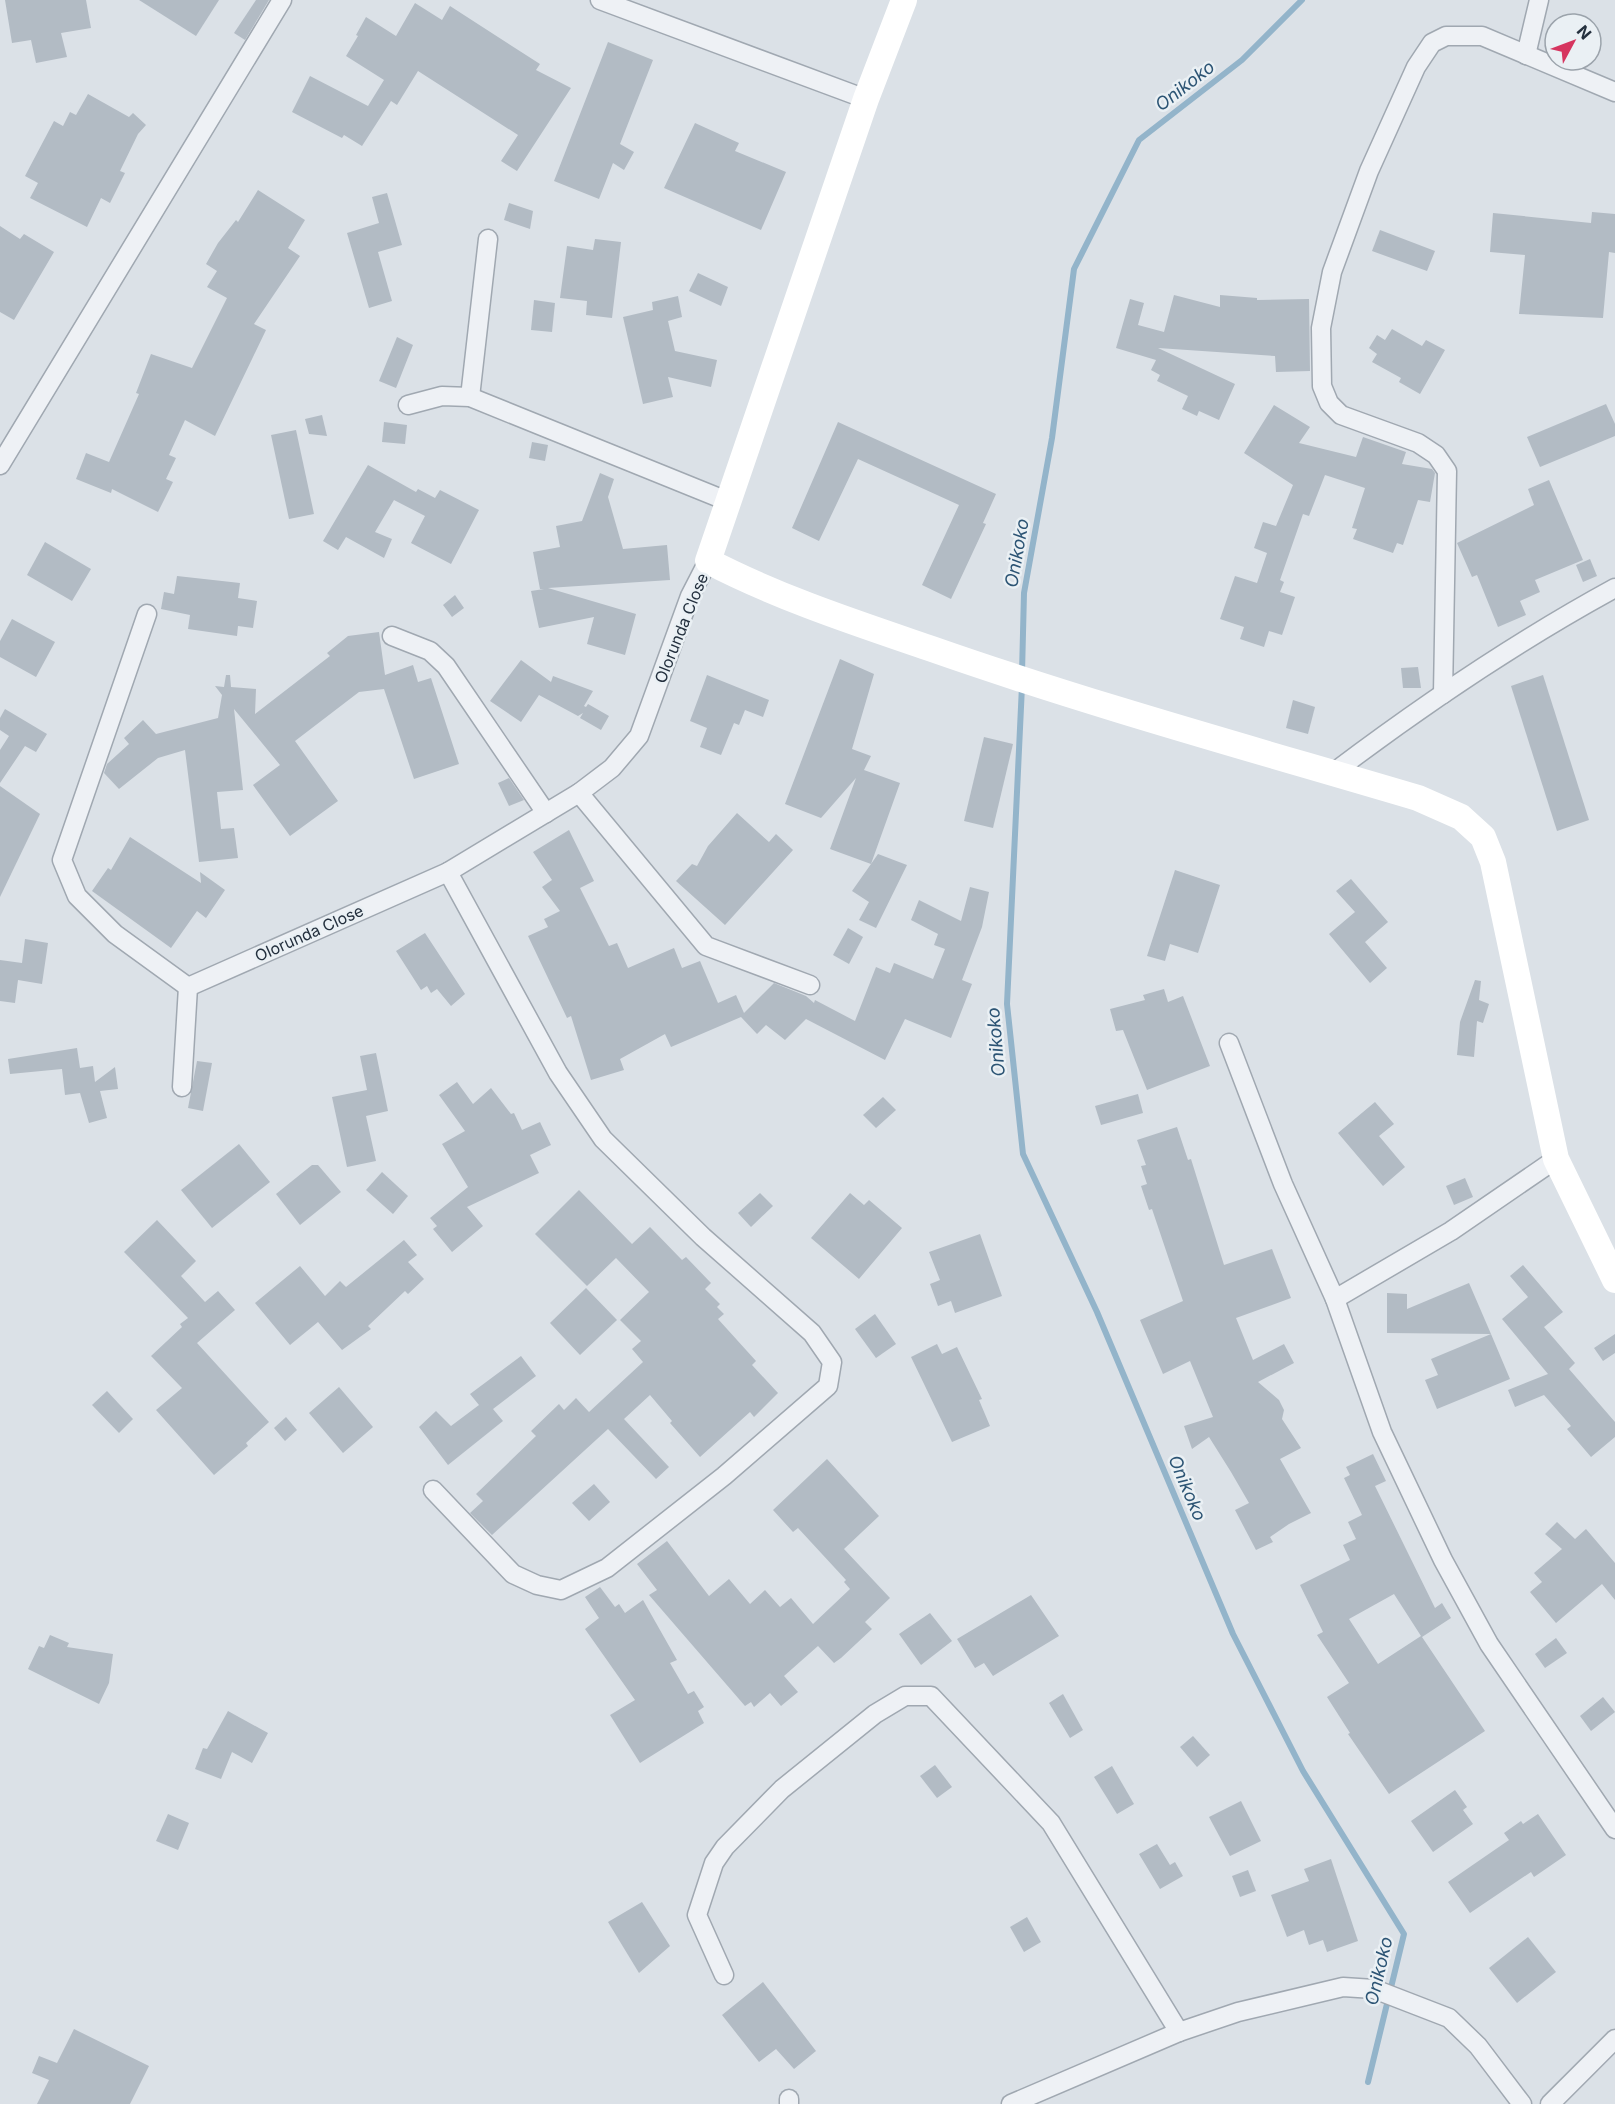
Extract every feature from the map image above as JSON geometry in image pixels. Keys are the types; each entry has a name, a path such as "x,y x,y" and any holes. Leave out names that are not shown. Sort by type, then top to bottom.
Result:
{"main road":[{"path":"904,0 866,99 708,561 750,582 843,618 997,672 1419,798 1461,817 1483,837 1493,862 1556,1159 1615,1280"}],"street":[{"path":"0,465 282,0"},
{"path":"600,0 866,99"},
{"path":"1526,55 1539,0"},
{"path":"1443,694 1447,471 1436,455 1418,443 1341,415 1333,407 1322,386 1321,328 1332,272 1369,171 1416,67 1432,44 1446,36 1482,36 1615,92"},
{"path":"470,398 488,239"},
{"path":"408,405 442,396 470,398 727,501"},
{"name":"Olorunda Close","path":"188,987 448,872 579,793 612,768 639,736 690,596 708,561"},
{"path":"1333,773 1513,647 1615,588"},
{"path":"147,614 62,860 77,896 115,934 188,987 182,1087"},
{"path":"392,636 430,651 446,666 546,813"},
{"path":"579,793 706,946 810,984"},
{"path":"433,1490 513,1574 537,1586 561,1590 607,1568 724,1476 828,1386 832,1362 812,1333 704,1237 603,1139 558,1073 448,872"},
{"path":"1230,1043 1283,1184 1335,1299 1382,1432 1448,1569 1489,1644 1615,1829"},
{"path":"1335,1299 1451,1231 1556,1159"},
{"path":"724,1975 697,1915 714,1863 725,1847 782,1789 875,1714 905,1696 931,1696 1051,1823 1179,2032"},
{"path":"1011,2104 1179,2032 1317,1991 1342,1987 1374,1989 1449,2018 1478,2046 1522,2104"},
{"path":"1550,2104 1615,2039"}],"building":[{"path":"5,0 86,0 91,28 61,33 67,57 36,63 31,40 12,43"},
{"path":"139,0 219,0 196,36"},
{"path":"256,0 269,0 245,40 234,33"},
{"path":"415,3 442,20 450,6 540,64 536,70 571,88 517,171 501,161 518,135 418,71 397,105 391,101 362,146 344,135 342,138 292,112 310,76 368,106 384,80 346,56 366,17 396,36"},
{"path":"608,42 653,60 620,144 634,152 624,170 613,163 599,199 554,181"},
{"path":"88,94 129,117 133,113 146,125 138,134 120,171 125,173 110,203 101,198 87,227 30,198 38,183 25,176 54,121 63,126 70,112 76,115"},
{"path":"695,123 739,143 735,151 786,172 761,230 664,188"},
{"path":"258,190 305,220 288,248 300,256 254,324 266,330 215,436 185,420 169,455 176,458 166,479 173,482 158,512 112,489 111,493 76,479 86,453 109,462 139,394 136,393 151,354 192,368 227,298 207,287 217,271 206,264 218,243 236,220 238,222"},
{"path":"387,193 402,245 378,252 392,301 369,308 347,233 379,223 372,197"},
{"path":"509,203 533,211 530,229 504,220"},
{"path":"1592,212 1615,214 1615,253 1609,252 1603,318 1519,314 1525,255 1490,252 1493,213 1591,223"},
{"path":"0,226 20,239 24,234 54,252 14,320 0,312"},
{"path":"1380,230 1435,251 1427,271 1372,251"},
{"path":"595,239 621,242 612,318 586,315 587,301 560,298 567,246 593,250"},
{"path":"698,273 728,287 721,306 689,291"},
{"path":"1174,295 1220,307 1220,295 1257,298 1257,300 1309,299 1310,371 1276,372 1275,356 1158,348 1235,384 1219,420 1199,411 1197,416 1182,409 1188,396 1157,381 1160,375 1151,370 1156,360 1116,348 1130,299 1144,303 1138,325 1164,332"},
{"path":"678,296 682,317 668,321 675,351 717,360 711,387 668,377 673,397 643,404 623,317 653,310 652,302"},
{"path":"534,300 555,303 552,332 531,330"},
{"path":"1392,329 1422,346 1426,340 1445,350 1420,394 1399,382 1401,378 1372,362 1377,354 1369,348 1377,335 1385,340"},
{"path":"397,337 413,345 396,388 379,381"},
{"path":"1606,404 1615,424 1615,436 1540,467 1527,437"},
{"path":"1274,405 1310,427 1299,443 1356,457 1363,437 1406,452 1402,464 1432,469 1435,473 1430,502 1418,500 1403,545 1397,543 1393,553 1353,539 1357,529 1352,528 1365,488 1325,475 1309,516 1303,514 1280,580 1284,582 1280,592 1295,597 1282,635 1269,631 1264,647 1240,639 1244,627 1220,619 1235,576 1257,583 1267,553 1254,548 1263,522 1276,526 1293,485 1244,453"},
{"path":"322,415 327,436 309,434 305,419"},
{"path":"384,422 407,425 405,444 382,442"},
{"path":"838,422 996,494 983,523 986,524 951,599 922,585 959,505 858,459 819,541 792,528"},
{"path":"296,430 314,514 289,519 271,435"},
{"path":"532,442 548,445 545,461 529,458"},
{"path":"368,465 416,492 418,489 435,498 440,490 479,510 451,564 411,543 425,516 394,500 375,532 392,539 384,558 346,537 338,550 323,541"},
{"path":"600,473 614,479 608,497 623,549 667,545 670,580 548,588 636,614 625,655 587,644 594,617 539,628 531,591 544,589 540,589 533,552 560,547 556,526 582,521"},
{"path":"1549,480 1583,560 1535,580 1540,592 1520,601 1526,615 1498,627 1477,575 1472,577 1457,543 1534,505 1528,489"},
{"path":"45,542 91,569 72,601 27,575"},
{"path":"1590,559 1597,576 1583,582 1576,565"},
{"path":"177,576 240,583 238,598 257,601 253,628 238,626 237,636 188,629 190,615 161,609 164,592 174,594"},
{"path":"455,595 464,608 452,617 443,605"},
{"path":"12,619 55,642 36,677 0,657 0,641"},
{"path":"379,632 385,675 413,665 418,682 431,678 459,764 414,779 384,689 359,692 295,741 338,801 290,836 253,785 280,765 234,709 243,790 217,792 221,829 234,828 238,858 199,862 185,750 158,758 119,789 104,773 107,764 129,744 124,738 143,720 156,734 218,718 222,695 215,686 224,687 226,675 230,675 231,687 256,689 255,714 330,656 327,653 348,636"},
{"path":"840,659 874,674 852,749 871,756 864,770 900,783 871,864 830,849 856,778 821,818 785,804"},
{"path":"521,660 551,682 553,676 593,691 584,706 588,704 609,716 601,730 580,718 583,713 578,716 539,695 521,722 490,701"},
{"path":"1418,667 1421,688 1403,688 1401,668"},
{"path":"707,675 769,700 763,717 745,710 739,725 734,723 721,755 700,747 707,728 690,721"},
{"path":"1543,675 1589,820 1557,831 1511,686"},
{"path":"1293,700 1315,707 1308,734 1286,728"},
{"path":"5,709 47,734 36,752 25,746 0,783 0,750 9,736 0,730 0,718"},
{"path":"984,737 1013,744 993,828 964,821"},
{"path":"509,778 524,800 509,806 498,783"},
{"path":"0,786 40,814 0,897"},
{"path":"737,813 769,842 776,834 793,850 725,925 676,881 692,864 697,866 708,846"},
{"path":"569,830 594,881 580,888 609,946 617,943 628,968 674,948 682,968 700,961 718,1003 736,995 744,1013 774,983 806,996 814,1003 815,1000 855,1021 876,967 890,973 894,963 933,979 945,949 934,945 938,934 911,920 919,900 961,921 970,887 989,892 982,927 962,980 972,984 951,1038 905,1019 885,1060 806,1019 785,1040 766,1025 757,1034 741,1017 671,1047 665,1034 620,1059 624,1070 591,1080 571,1016 567,1018 528,936 548,927 544,919 560,911 542,887 552,880 533,852"},
{"path":"130,837 201,883 200,872 225,890 206,918 197,911 171,948 92,891 108,868 111,870"},
{"path":"878,854 907,865 876,928 859,920 869,902 852,891"},
{"path":"1175,870 1220,885 1198,953 1170,944 1165,961 1147,956"},
{"path":"1351,879 1388,922 1365,942 1387,968 1370,983 1329,934 1355,912 1336,891"},
{"path":"848,928 863,937 849,964 833,955"},
{"path":"425,933 465,994 451,1006 437,989 431,993 427,986 421,990 396,951"},
{"path":"25,939 48,943 42,984 18,980 15,1003 0,1001 0,960 22,963"},
{"path":"1475,980 1481,981 1479,1000 1489,1004 1483,1023 1477,1021 1474,1057 1457,1055 1460,1022"},
{"path":"1164,989 1168,1002 1183,996 1210,1066 1147,1090 1123,1030 1116,1031 1110,1009 1145,1000 1143,995"},
{"path":"77,1048 80,1068 93,1066 95,1082 115,1067 118,1089 100,1091 107,1118 89,1123 80,1093 65,1095 62,1069 10,1074 8,1059"},
{"path":"376,1053 388,1111 366,1116 376,1161 347,1167 332,1097 367,1090 360,1056"},
{"path":"197,1061 212,1063 203,1111 188,1108"},
{"path":"457,1082 473,1104 491,1088 511,1114 514,1113 522,1130 540,1122 551,1145 530,1155 539,1173 467,1207 483,1226 452,1252 433,1229 437,1226 430,1218 468,1187 442,1144 465,1131 439,1095"},
{"path":"1138,1094 1143,1113 1101,1125 1095,1106"},
{"path":"883,1097 896,1110 876,1128 863,1115"},
{"path":"1375,1102 1394,1124 1379,1136 1405,1167 1383,1186 1338,1133"},
{"path":"1177,1127 1188,1160 1191,1159 1224,1265 1272,1249 1291,1298 1236,1318 1253,1360 1284,1344 1294,1363 1258,1382 1279,1400 1284,1410 1282,1419 1301,1448 1280,1459 1311,1513 1289,1524 1270,1537 1273,1542 1256,1550 1235,1510 1249,1503 1209,1437 1192,1449 1184,1426 1213,1417 1190,1361 1163,1374 1140,1320 1183,1301 1152,1209 1149,1210 1141,1186 1147,1184 1141,1166 1146,1165 1137,1140"},
{"path":"239,1144 270,1182 212,1228 181,1190"},
{"path":"312,1165 318,1165 341,1192 300,1225 276,1194"},
{"path":"382,1172 408,1196 393,1214 366,1190"},
{"path":"1465,1178 1473,1197 1454,1205 1446,1186"},
{"path":"579,1190 632,1244 650,1227 682,1260 686,1257 711,1283 705,1289 720,1304 717,1307 724,1314 718,1319 756,1361 752,1365 778,1393 754,1417 750,1412 700,1457 670,1423 672,1421 650,1395 624,1419 669,1467 656,1479 608,1429 492,1535 470,1513 483,1501 476,1494 536,1436 531,1431 559,1404 564,1410 576,1398 589,1412 643,1362 632,1349 641,1341 620,1320 649,1292 616,1258 587,1286 535,1234"},
{"path":"760,1193 773,1206 751,1227 738,1213"},
{"path":"850,1193 864,1205 869,1200 902,1228 859,1279 811,1238"},
{"path":"157,1220 196,1261 181,1276 205,1302 218,1291 235,1310 197,1343 269,1422 246,1443 248,1446 214,1475 156,1410 182,1388 151,1356 182,1327 180,1324 188,1318 124,1252"},
{"path":"980,1234 1002,1296 955,1313 951,1301 938,1306 930,1284 940,1280 929,1252"},
{"path":"404,1240 417,1255 408,1262 424,1279 408,1294 405,1291 368,1326 371,1329 342,1350 318,1322 290,1345 255,1303 300,1266 325,1296 340,1281 346,1287"},
{"path":"1523,1265 1563,1312 1544,1327 1575,1363 1569,1369 1615,1422 1615,1437 1591,1457 1567,1429 1571,1426 1544,1395 1515,1407 1508,1390 1548,1374 1502,1319 1528,1297 1510,1276"},
{"path":"1469,1283 1491,1334 1387,1333 1387,1293 1407,1294 1407,1309"},
{"path":"586,1288 617,1320 580,1355 550,1323"},
{"path":"875,1314 896,1344 876,1358 855,1329"},
{"path":"1491,1334 1510,1379 1437,1409 1425,1380 1438,1375 1431,1359"},
{"path":"1615,1334 1615,1353 1603,1361 1594,1348"},
{"path":"937,1344 942,1354 957,1347 982,1399 979,1400 990,1426 952,1442 911,1357"},
{"path":"521,1356 536,1376 493,1409 503,1421 448,1465 419,1427 436,1411 451,1426 479,1405 470,1394"},
{"path":"339,1387 373,1427 343,1453 309,1413"},
{"path":"107,1391 133,1419 119,1433 92,1405"},
{"path":"286,1417 297,1430 285,1441 274,1428"},
{"path":"1373,1454 1386,1481 1375,1486 1435,1608 1442,1603 1451,1618 1422,1637 1485,1731 1389,1794 1348,1734 1350,1733 1327,1697 1349,1683 1317,1635 1323,1632 1300,1585 1350,1560 1343,1545 1356,1539 1348,1522 1362,1515 1344,1478 1350,1475 1346,1467","holes":["1394,1594 1421,1636 1378,1664 1349,1619"]},
{"path":"827,1459 879,1516 844,1549 890,1598 865,1622 872,1629 841,1658 834,1663 818,1646 784,1676 798,1692 781,1706 770,1693 754,1707 751,1702 745,1706 649,1595 657,1590 637,1564 667,1541 709,1596 729,1579 750,1604 765,1590 780,1607 791,1598 813,1624 850,1589 844,1582 846,1580 798,1528 793,1532 773,1510"},
{"path":"594,1484 610,1502 589,1521 572,1503"},
{"path":"1557,1522 1575,1539 1586,1529 1615,1563 1615,1600 1602,1584 1556,1623 1530,1592 1542,1582 1534,1573 1562,1549 1545,1534"},
{"path":"600,1587 615,1607 619,1604 625,1613 643,1600 677,1660 670,1663 688,1694 694,1691 704,1707 698,1711 704,1723 640,1763 610,1715 635,1700 585,1629 599,1618 585,1597"},
{"path":"1031,1595 1059,1636 993,1676 984,1663 975,1668 957,1639"},
{"path":"930,1613 952,1641 921,1665 899,1634"},
{"path":"50,1635 69,1643 67,1647 113,1654 109,1683 99,1704 28,1669 39,1646 44,1648"},
{"path":"1556,1638 1567,1653 1545,1668 1535,1654"},
{"path":"1063,1694 1083,1730 1070,1738 1049,1703"},
{"path":"1603,1697 1615,1712 1591,1731 1580,1716"},
{"path":"228,1711 268,1733 252,1763 232,1752 221,1779 195,1769 203,1748 207,1749"},
{"path":"1193,1736 1210,1755 1197,1767 1180,1747"},
{"path":"935,1765 952,1787 937,1798 920,1776"},
{"path":"1112,1766 1134,1804 1117,1814 1094,1777"},
{"path":"1455,1790 1467,1807 1463,1810 1473,1824 1433,1852 1411,1821"},
{"path":"1241,1801 1261,1841 1230,1856 1209,1817"},
{"path":"168,1814 189,1823 178,1850 156,1841"},
{"path":"1538,1814 1566,1855 1534,1877 1531,1872 1470,1913 1448,1882 1509,1840 1504,1833 1521,1821 1523,1824"},
{"path":"1157,1844 1170,1865 1175,1862 1183,1876 1160,1889 1139,1854"},
{"path":"1331,1859 1358,1941 1327,1952 1323,1940 1309,1945 1304,1930 1287,1937 1271,1895 1309,1881 1304,1869"},
{"path":"1248,1870 1256,1891 1240,1897 1232,1876"},
{"path":"642,1902 670,1946 639,1973 608,1922"},
{"path":"1027,1917 1041,1942 1024,1952 1010,1927"},
{"path":"1528,1937 1556,1972 1517,2003 1489,1968"},
{"path":"763,1982 816,2051 794,2069 776,2049 759,2062 722,2015"},
{"path":"74,2029 149,2066 130,2104 37,2104 49,2080 32,2073 39,2056 57,2063"}],"waterway":[{"name":"Onikoko","path":"1022,673 1024,593 1052,438 1074,269 1139,140 1242,60 1302,0"},
{"name":"Onikoko","path":"1022,686 1007,1004 1023,1154 1097,1312 1233,1634 1303,1771 1404,1934 1368,2082"}]}
